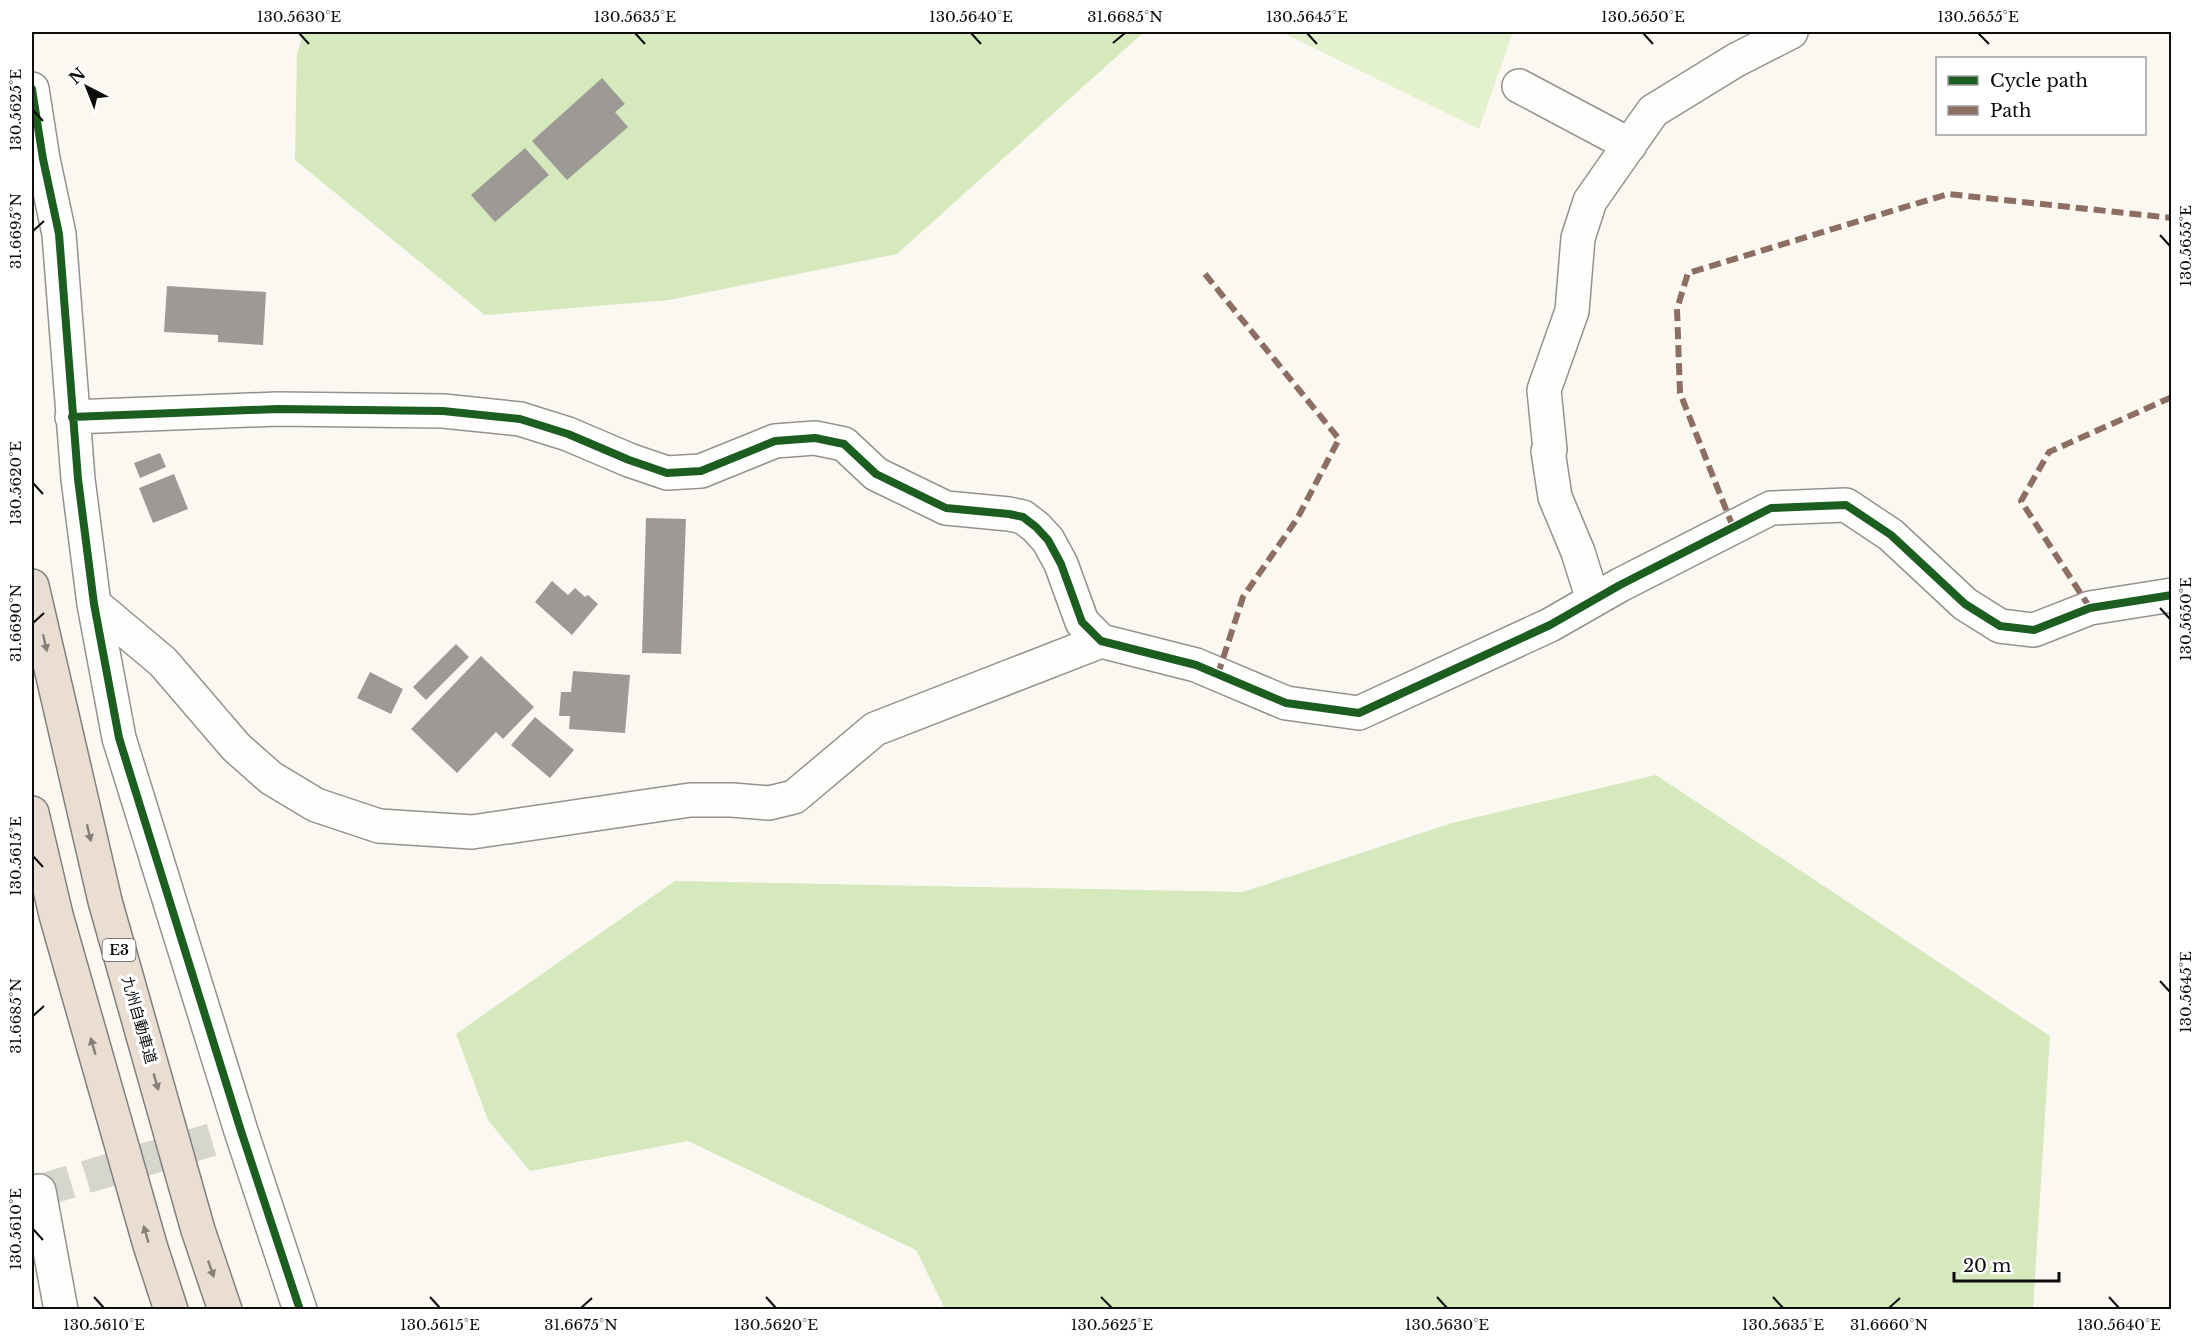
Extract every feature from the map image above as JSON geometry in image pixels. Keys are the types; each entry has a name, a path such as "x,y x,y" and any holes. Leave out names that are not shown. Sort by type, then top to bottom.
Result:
{"highway":[{"name":"九州自動車道","path":"32,586 105,901 198,1230 225,1310"},
{"path":"32,813 56,915 150,1245 171,1310"}],"street":[{"path":"1593,600 1578,552 1556,497 1548,451 1550,450 1544,390 1572,311 1578,238 1590,201 1653,111 1736,60 1791,32"},
{"path":"1519,86 1630,145"},
{"path":"32,89 43,159 59,234 78,479 94,604 119,738 240,1131 300,1310"},
{"path":"72,417 277,409 443,411 520,419 568,434 629,460 667,473 701,471 775,441 815,438 844,444 876,474 946,508 1009,513 1023,517 1048,540 1061,564 1082,622 1101,641 1196,665 1286,703 1359,713 1550,625 1593,600 1771,508 1846,504 1892,535 1965,604 2000,626 2034,630 2090,608 2172,595"},
{"path":"94,604 163,662 236,747 271,778 316,805 379,826 472,832 690,800 769,803 794,797 875,729 1101,641"},
{"path":"39,1191 61,1310"}],"green space":[{"path":"304,32 1144,32 897,254 669,300 485,315 295,160 297,54"},
{"path":"1281,32 1513,32 1479,129"},
{"path":"1656,775 2050,1036 2033,1309 945,1309 916,1250 688,1141 530,1171 488,1120 456,1034 675,881 1243,892 1452,823"}],"building":[{"path":"602,78 625,104 615,112 628,127 567,180 532,141"},
{"path":"525,148 549,175 495,222 471,195"},
{"path":"167,286 266,292 263,345 218,342 218,335 164,332"},
{"path":"160,453 166,467 140,478 134,463"},
{"path":"174,474 188,509 153,523 139,488"},
{"path":"646,518 686,519 681,654 642,653"},
{"path":"552,581 568,595 575,588 598,604 572,635 535,602"},
{"path":"456,644 469,657 426,700 413,687"},
{"path":"481,656 534,707 503,739 496,732 457,773 411,729"},
{"path":"573,671 630,675 625,733 569,729 570,716 559,716 561,692 571,692"},
{"path":"370,672 403,689 391,714 357,698"},
{"path":"535,717 574,750 550,778 511,745"}],"tunnel":[{"path":"39,1191 241,1131"}],"marked path":[{"path":"1733,527 1680,393 1677,309 1688,273 1948,194 2172,218"},
{"path":"1205,274 1339,439 1297,519 1243,597 1218,674"},
{"path":"2090,608 2021,501 2049,452 2172,397"}],"cycle path":[{"path":"32,89 43,159 59,234 78,479 94,604 119,738 241,1131 300,1310"},
{"path":"72,417 277,409 443,411 520,419 568,434 629,460 667,473 701,471 775,441 815,438 844,444 876,474 946,508 1023,517 1048,540 1061,564 1082,622 1101,641 1196,665 1286,703 1359,713 1550,625 1620,585 1771,508 1846,505 1891,535 1965,604 2000,626 2034,630 2090,608 2172,595"}]}
